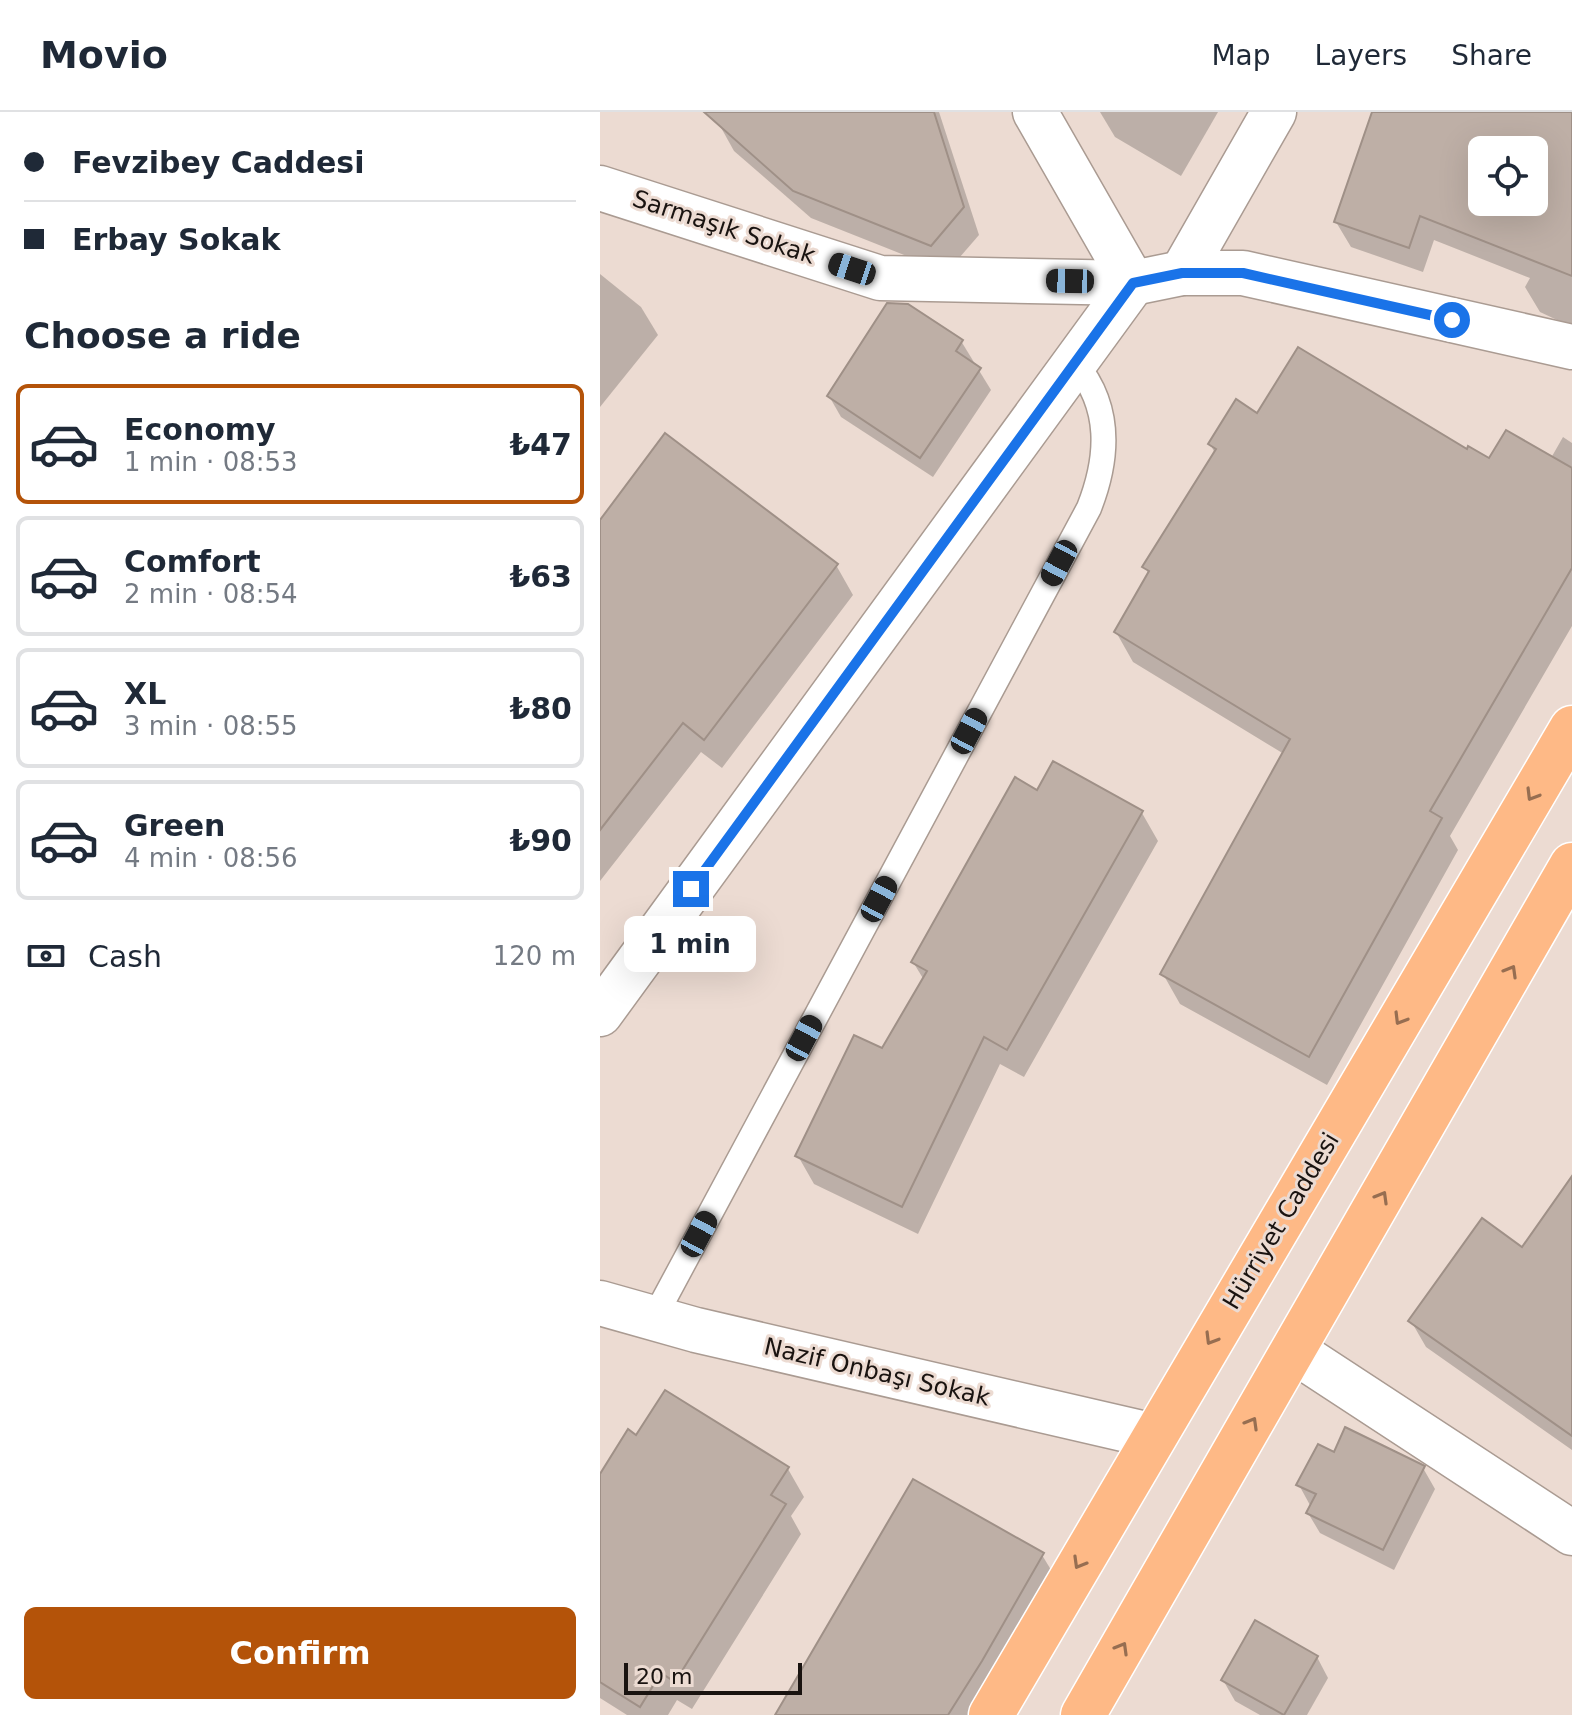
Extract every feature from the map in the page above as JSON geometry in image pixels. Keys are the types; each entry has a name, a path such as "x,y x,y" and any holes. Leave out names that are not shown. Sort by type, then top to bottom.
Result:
{"main road":[{"name":"Hürriyet Caddesi","path":"991,1715 1572,728"},
{"path":"1083,1715 1572,865"}],"street":[{"path":"600,1014 1133,283 1035,112"},
{"path":"1182,273 1274,112"},
{"name":"Sarmaşık Sokak","path":"600,188 880,278 1133,283 1182,273 1243,273 1572,347"},
{"name":"Nazif Onbaşı Sokak","path":"600,1304 1154,1436"},
{"path":"1294,1351 1572,1533"}],"lane":[{"path":"654,1318 1089,508 1099,482 1104,427 1091,383 1075,363"}],"building":[{"path":"704,112 934,112 964,207 931,246 793,191"},
{"path":"1372,112 1572,112 1572,276 1420,216 1409,248 1334,222"},
{"path":"887,303 908,304 963,340 956,351 981,368 920,458 827,396"},
{"path":"1298,347 1467,449 1468,446 1489,458 1506,430 1572,468 1572,568 1430,811 1442,818 1309,1057 1160,974 1290,739 1114,632 1149,571 1142,567 1216,449 1208,444 1236,399 1257,413"},
{"path":"665,433 838,564 704,740 683,723 600,830 600,520"},
{"path":"1053,761 1143,811 1007,1050 984,1037 902,1207 795,1156 854,1035 882,1048 927,971 911,962 1015,777 1037,790"},
{"path":"1572,1176 1572,1436 1408,1321 1482,1218 1522,1247"},
{"path":"665,1390 789,1467 771,1495 786,1504 675,1682 661,1673 640,1707 600,1682 600,1474 628,1429 636,1435"},
{"path":"1345,1427 1425,1466 1383,1550 1306,1513 1316,1494 1296,1485 1318,1444 1334,1452"},
{"path":"913,1479 1044,1553 982,1661 948,1715 775,1715"},
{"path":"1255,1620 1318,1656 1284,1715 1221,1680"}],"route":[{"path":"691,889 1133,283 1182,273 1243,273 1452,320"}]}
